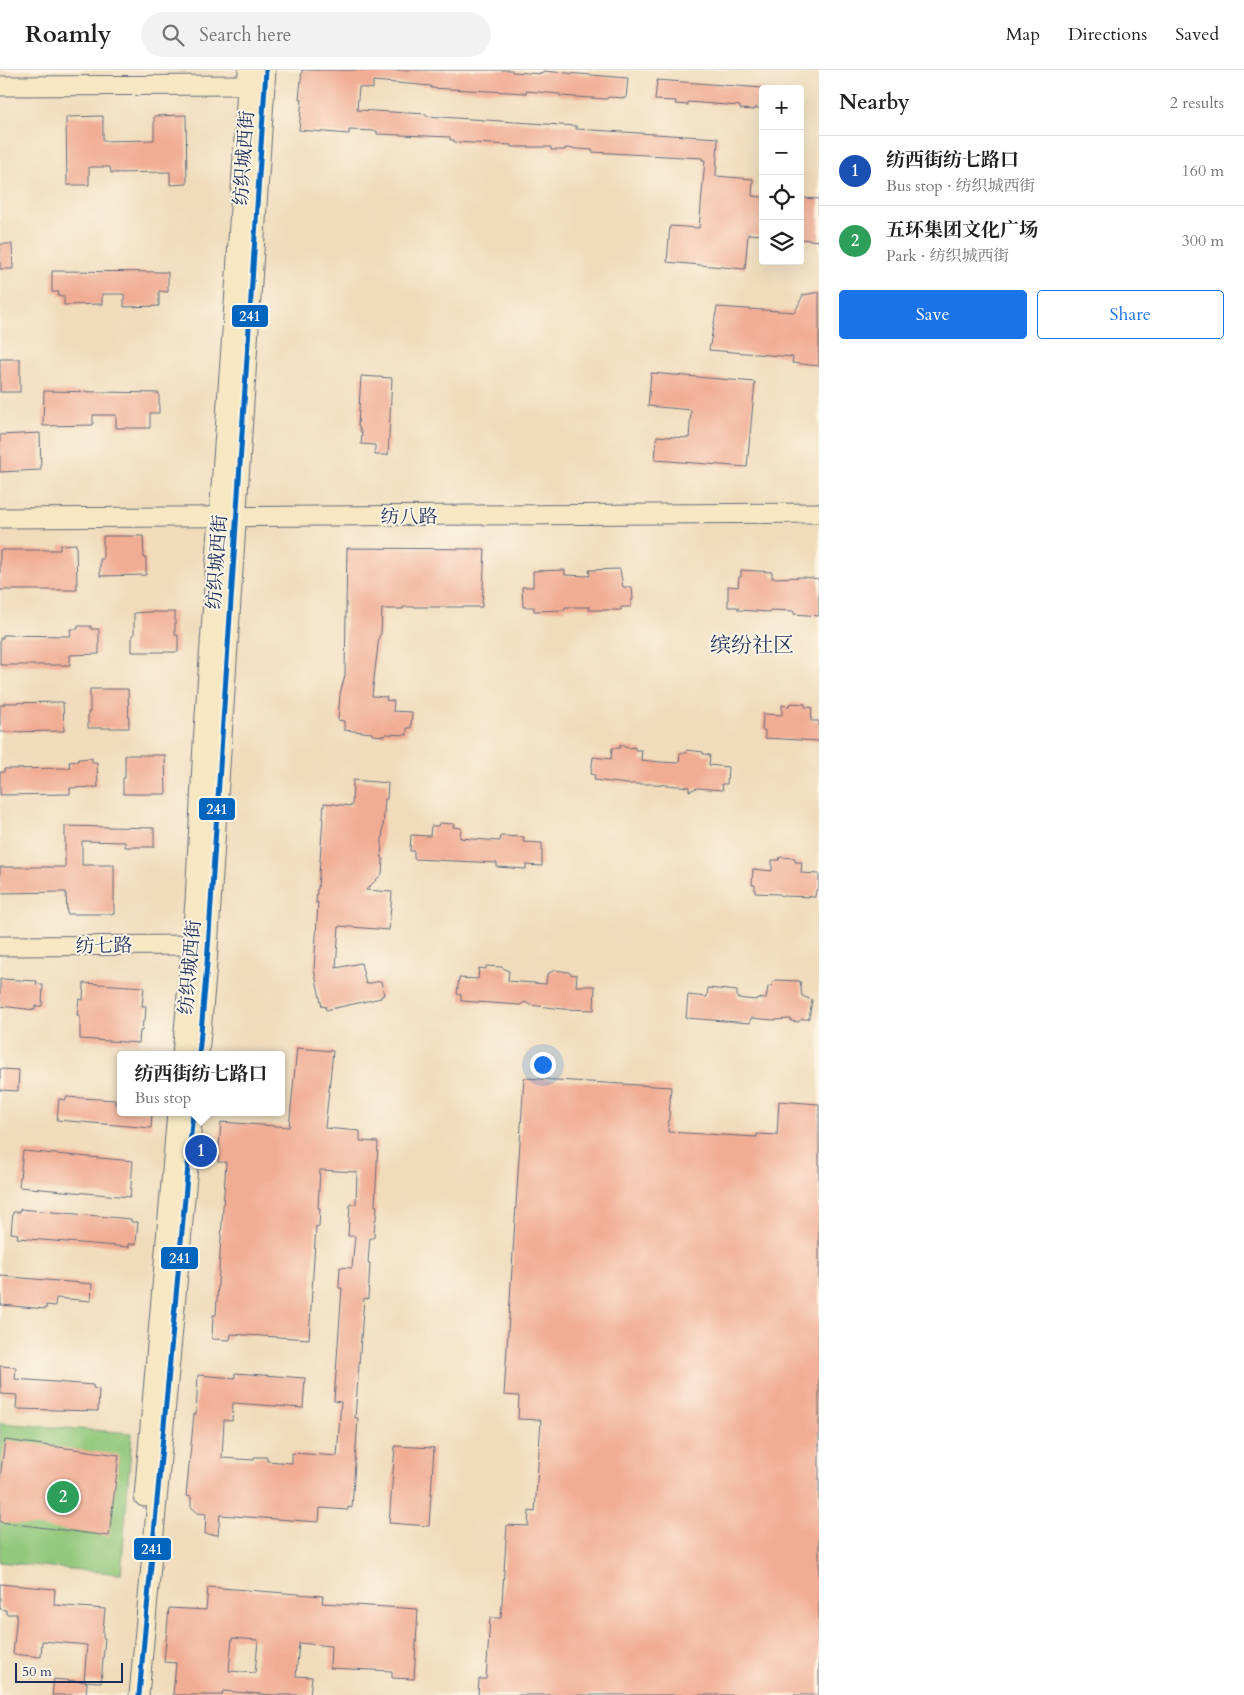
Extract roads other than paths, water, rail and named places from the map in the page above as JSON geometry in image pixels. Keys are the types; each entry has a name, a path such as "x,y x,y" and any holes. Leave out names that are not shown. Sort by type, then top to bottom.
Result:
{"street":[{"name":"纺织城西街","path":"199,1051 203,744 228,517 266,70"},
{"name":"纺织城西街","path":"228,517 248,78"},
{"path":"0,86 248,78"},
{"name":"纺八路","path":"0,518 819,513"},
{"name":"纺织城西街","path":"183,1051 200,945"},
{"name":"纺七路","path":"0,946 200,945"},
{"path":"127,1695 177,1116"},
{"path":"139,1695 193,1116"}],"place":[{"name":"纺西街纺七路口","path":"201,1151"},
{"name":"五环集团文化广场","path":"63,1497"}],"district":[{"name":"缤纷社区","path":"752,645"}]}
